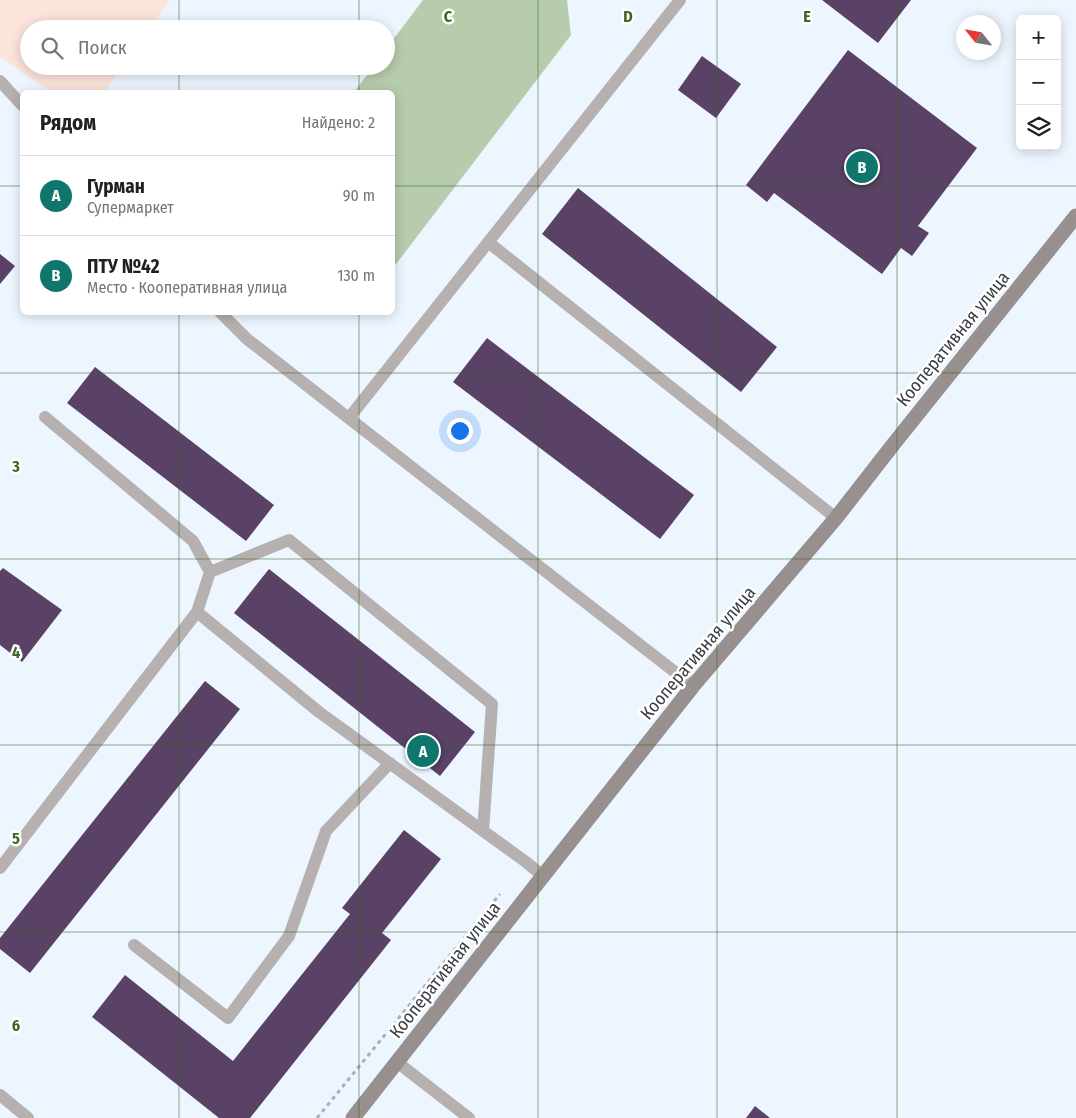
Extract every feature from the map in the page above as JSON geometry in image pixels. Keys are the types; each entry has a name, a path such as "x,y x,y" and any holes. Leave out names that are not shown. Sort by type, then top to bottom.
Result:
{"street":[{"name":"Кооперативная улица","path":"353,1118 693,686 836,518 1076,216"}],"lane":[{"path":"349,418 680,0"},
{"path":"0,81 20,103"},
{"path":"488,242 836,518"},
{"path":"223,315 247,339 693,686"},
{"path":"0,868 198,612 210,572 193,541 45,417"},
{"path":"210,572 289,540 492,704 483,831"},
{"path":"198,612 319,712 543,876"},
{"path":"134,945 228,1018 289,936 326,832 390,763"},
{"path":"397,1062 454,1113 469,1118"},
{"path":"0,1095 28,1118"}],"path":[{"path":"317,1118 502,892"}],"shaded area":[{"path":"0,0 170,0 156,20 20,20 20,71 0,57"},
{"path":"26,75 116,75 105,90 48,90"}],"green space":[{"path":"423,0 567,0 571,35 395,265 395,90 356,90 367,75 395,75 395,37"}],"building":[{"path":"822,0 911,0 878,43"},
{"path":"848,50 977,148 918,226 929,233 912,256 901,248 882,274 774,193 767,202 746,185"},
{"path":"702,56 741,84 716,118 678,90"},
{"path":"578,188 777,347 741,392 542,234"},
{"path":"0,254 15,266 0,284"},
{"path":"487,338 694,495 660,539 453,382"},
{"path":"95,367 274,505 246,541 67,403"},
{"path":"3,568 62,610 22,662 0,645 0,571"},
{"path":"269,569 475,732 440,776 234,613"},
{"path":"205,681 240,709 30,973 0,949 0,938"},
{"path":"404,830 441,859 382,933 391,940 250,1118 219,1118 92,1017 125,975 233,1061 350,914 342,908"},
{"path":"755,1106 770,1118 746,1118"}],"place":[{"name":"ПТУ №42","path":"862,167"},
{"name":"Гурман","path":"423,751"}]}
